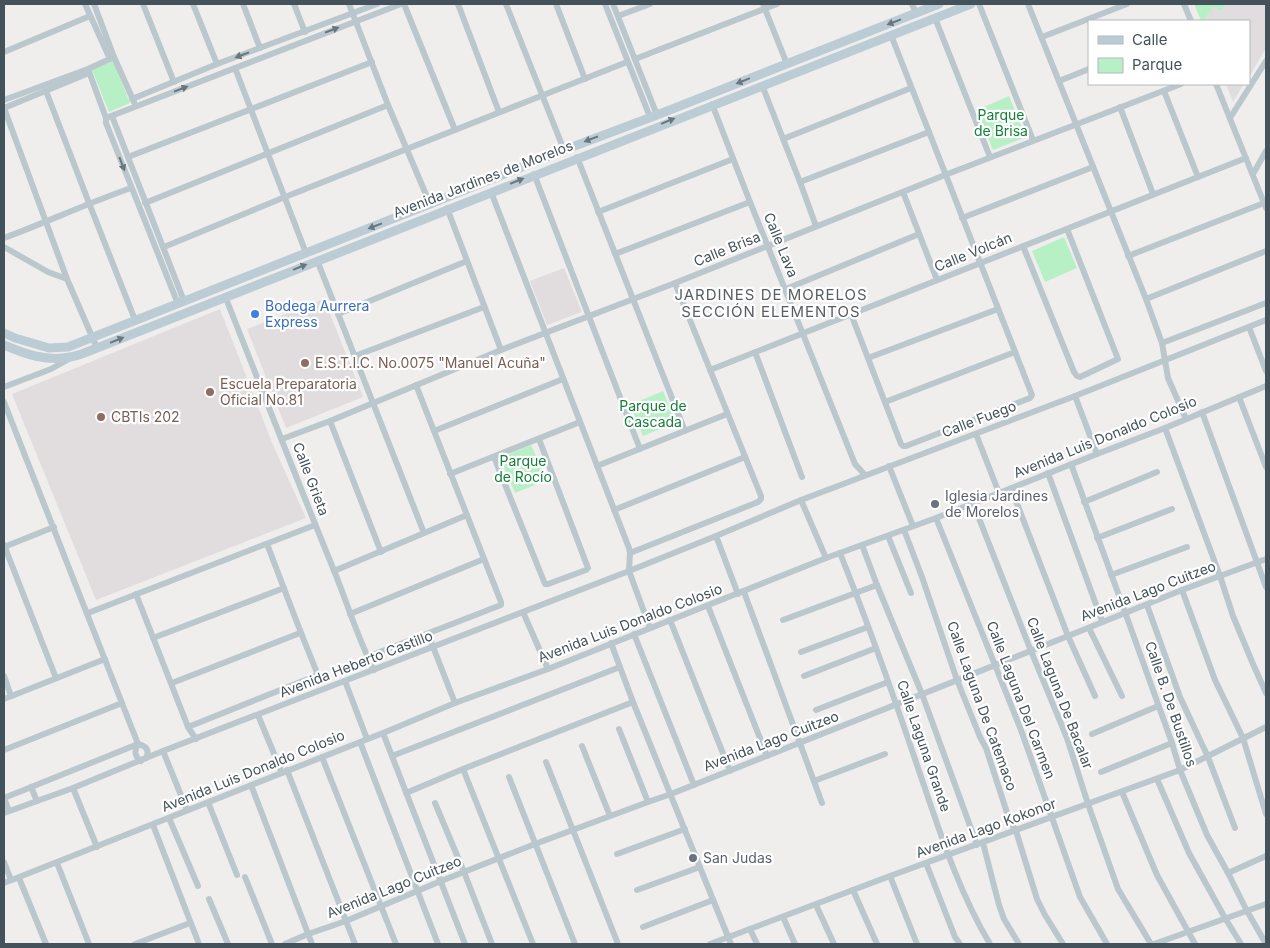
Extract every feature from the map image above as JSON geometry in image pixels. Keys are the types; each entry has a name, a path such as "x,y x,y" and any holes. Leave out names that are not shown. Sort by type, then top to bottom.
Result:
{"main road":[{"name":"Avenida Jardines de Morelos","path":"4,333 50,348 68,347 548,156 940,4"},
{"name":"Avenida Jardines de Morelos","path":"4,345 26,354 46,359 71,357 97,348 446,208 971,4"},
{"path":"800,58 805,68"},
{"path":"548,156 552,167"},
{"path":"466,190 469,200"},
{"path":"264,269 269,279"}],"street":[{"path":"85,4 136,107"},
{"path":"94,4 112,58"},
{"path":"143,4 174,82"},
{"path":"193,4 217,64"},
{"path":"243,4 260,48"},
{"path":"294,4 305,32"},
{"path":"349,4 388,105 430,204"},
{"path":"132,99 217,64 378,4"},
{"path":"181,302 164,247 131,188 106,123 109,117 402,4 455,130"},
{"path":"458,4 499,112"},
{"path":"506,4 564,150"},
{"path":"556,4 585,79"},
{"path":"605,4 628,62 654,116"},
{"path":"613,4 635,59 654,116"},
{"path":"618,16 650,4"},
{"path":"635,59 763,6 776,4"},
{"path":"912,4 916,13"},
{"path":"979,4 1033,140"},
{"path":"1028,4 1146,300 1162,344 1168,378 1186,419"},
{"path":"1042,37 1127,4"},
{"path":"1184,4 1191,20"},
{"path":"763,6 786,64"},
{"path":"4,52 90,16"},
{"path":"935,18 990,158"},
{"path":"851,314 885,402 1015,352 891,35"},
{"path":"619,41 626,38"},
{"path":"282,40 286,49"},
{"path":"97,348 67,279 4,108 46,91 112,58"},
{"path":"1230,118 1266,61"},
{"path":"128,157 372,62"},
{"path":"164,247 285,197 628,62"},
{"path":"235,68 306,253"},
{"path":"1059,81 1088,69"},
{"path":"5,97 89,71"},
{"path":"89,71 128,157 152,228 181,302"},
{"path":"762,85 816,226"},
{"name":"Calle Brisa","path":"282,438 945,174 1179,85"},
{"path":"1128,256 1265,205 1216,85"},
{"path":"783,139 911,88"},
{"path":"46,91 135,320"},
{"path":"1164,91 1198,177"},
{"name":"Calle Lava","path":"712,104 855,464 865,475"},
{"path":"145,203 388,105"},
{"path":"1120,107 1153,194"},
{"path":"800,182 929,132"},
{"path":"1253,174 1266,151"},
{"path":"577,157 685,431"},
{"name":"Calle Volcán","path":"710,370 1246,158"},
{"path":"598,212 733,159"},
{"path":"962,218 1093,167"},
{"path":"534,174 640,449"},
{"path":"4,238 47,222 88,203 131,188"},
{"path":"490,192 630,553 629,571 650,628"},
{"path":"902,192 937,280"},
{"path":"615,254 750,202"},
{"path":"446,208 501,350"},
{"path":"1023,246 1074,372 1077,376 1080,376 1118,359 1067,229"},
{"path":"786,289 919,234"},
{"path":"4,247 48,272 67,279"},
{"path":"1146,300 1266,251"},
{"path":"317,260 424,533"},
{"path":"338,314 467,262"},
{"path":"630,553 761,500 675,283"},
{"name":"Calle Grieta","path":"226,296 367,657 374,670"},
{"path":"1162,344 1266,303"},
{"path":"355,356 484,307"},
{"path":"868,358 998,309"},
{"name":"Calle Fuego","path":"716,536 801,500 1075,396 1266,320"},
{"path":"1249,327 1266,371"},
{"path":"755,352 802,477"},
{"name":"Calle Fuego","path":"885,402 901,444 906,446 1030,398 1032,395 1015,352"},
{"path":"4,387 51,369 71,357"},
{"path":"434,431 564,379"},
{"path":"367,657 500,606 501,602 416,385"},
{"name":"Avenida Luis Donaldo Colosio","path":"4,883 383,734 455,703 548,669 826,558 936,518 1266,386"},
{"path":"1075,396 1097,454"},
{"path":"1240,397 1266,467"},
{"path":"4,402 138,744 135,753 137,758 144,760 148,754 147,749 138,744 4,798 6,812"},
{"path":"1202,412 1266,587"},
{"path":"597,466 728,414"},
{"path":"330,420 381,552"},
{"path":"450,474 580,422"},
{"path":"1165,428 1233,616 1266,693"},
{"path":"976,434 999,493"},
{"path":"494,456 545,584 586,570 588,568 539,439"},
{"path":"614,510 745,457"},
{"name":"Calle B. De Bustillos","path":"1071,464 1172,743 1180,770 1207,835 1266,944"},
{"path":"889,466 913,526"},
{"path":"1084,502 1157,472"},
{"path":"1048,473 1102,622"},
{"path":"1011,488 1068,636 1095,696"},
{"path":"801,500 826,558"},
{"name":"Calle Laguna De Bacalar","path":"973,503 1067,738 1118,889 1152,944"},
{"path":"1098,538 1172,509"},
{"path":"334,571 467,515"},
{"name":"Calle Laguna Del Carmen","path":"936,518 1021,730 1080,897 1107,944"},
{"path":"88,613 315,525"},
{"path":"54,527 4,546 56,678"},
{"name":"Calle Laguna De Catemaco","path":"904,530 928,591 957,680 986,748 1038,899 1045,915 1063,944"},
{"path":"716,536 741,593 822,803"},
{"name":"Avenida Heberto Castillo","path":"6,812 73,788 163,751 716,536"},
{"path":"888,536 911,593"},
{"path":"188,726 318,675 300,633 267,544"},
{"path":"862,545 876,585 922,694 980,844 1004,918 1019,944"},
{"path":"1111,575 1187,546"},
{"name":"Calle Laguna Grande","path":"840,553 897,705 948,855 977,922 990,944"},
{"path":"350,614 484,559"},
{"name":"Avenida Lago Cuitzeo","path":"285,944 535,844 671,794 897,705 1125,612 1266,559"},
{"path":"783,620 876,585"},
{"path":"153,638 284,588"},
{"path":"1182,590 1215,680 1243,738 1266,814"},
{"path":"136,594 188,726 196,739"},
{"path":"1147,605 1180,697 1208,757 1235,828"},
{"path":"708,606 767,756"},
{"path":"523,612 548,669"},
{"path":"670,620 730,771"},
{"path":"801,652 868,628"},
{"path":"1089,628 1122,696"},
{"path":"172,683 300,633"},
{"path":"428,634 455,703"},
{"path":"634,634 694,785"},
{"path":"611,643 730,941"},
{"path":"804,676 876,648"},
{"path":"4,699 105,660"},
{"path":"392,756 620,667"},
{"path":"4,676 11,696"},
{"path":"345,681 367,739"},
{"path":"816,710 888,682"},
{"path":"4,750 122,702"},
{"path":"406,793 634,702"},
{"path":"1092,734 1158,706"},
{"path":"258,715 284,772 355,944"},
{"name":"Avenida Lago Kokonor","path":"710,944 730,941 750,929 1052,816 1157,779 1208,757 1266,727"},
{"path":"619,729 648,802"},
{"path":"383,734 465,944"},
{"path":"360,742 438,944"},
{"path":"1101,772 1172,743"},
{"path":"582,746 610,816"},
{"path":"163,751 187,810"},
{"path":"814,780 884,754"},
{"path":"322,757 396,944"},
{"path":"546,762 618,944"},
{"path":"463,769 533,944"},
{"path":"509,777 575,944"},
{"path":"1157,779 1189,852 1241,944"},
{"path":"251,785 312,944"},
{"path":"31,787 37,801"},
{"path":"73,788 97,847"},
{"path":"1122,792 1149,859 1195,944"},
{"path":"208,802 237,875"},
{"path":"436,803 492,944"},
{"path":"170,818 198,886"},
{"path":"152,825 198,944"},
{"path":"617,854 685,829"},
{"path":"1228,873 1266,856"},
{"path":"4,862 11,880"},
{"path":"58,863 89,944"},
{"path":"926,863 955,937 960,944"},
{"path":"637,890 700,867"},
{"path":"890,876 917,944"},
{"path":"19,878 46,944"},
{"path":"245,878 272,944"},
{"path":"853,890 877,944"},
{"path":"209,899 228,944"},
{"path":"644,927 713,900"},
{"path":"1152,944 1266,904"},
{"path":"816,905 834,944"},
{"path":"783,917 795,944"},
{"path":"135,944 190,923"},
{"path":"750,929 757,944"}],"shaded area":[{"path":"1226,4 1266,4 1266,48 1250,75 1250,20 1204,20 1213,6 1220,11"},
{"path":"1226,85 1243,85 1233,102"},
{"path":"564,268 582,312 547,325 530,281"},
{"name":"E.S.T.I.C. No.0075 \"Manuel Acuña\"","path":"324,299 363,397 286,428 247,329"},
{"path":"220,309 273,445 306,518 96,600 12,394"}],"green space":[{"path":"1194,4 1226,4 1221,11 1213,7 1204,20 1201,20"},
{"path":"113,61 130,103 109,112 92,70"},
{"name":"Parque de Brisa","path":"1009,96 1026,137 993,150 977,110"},
{"path":"1064,237 1077,268 1045,282 1032,251"},
{"name":"Parque de Cascada","path":"663,391 676,422 643,436 630,405"},
{"name":"Parque de Rocío","path":"531,445 547,480 515,493 500,458"}],"place":[{"name":"Bodega Aurrera Express","path":"255,314"},
{"name":"E.S.T.I.C. No.0075 \"Manuel Acuña\"","path":"305,363"},
{"name":"Escuela Preparatoria Oficial No.81","path":"210,392"},
{"name":"CBTIs 202","path":"101,417"},
{"name":"Iglesia Jardines de Morelos","path":"935,504"},
{"name":"San Judas","path":"693,858"}],"district":[{"name":"JARDINES DE MORELOS SECCIÓN ELEMENTOS","path":"771,304"}]}
